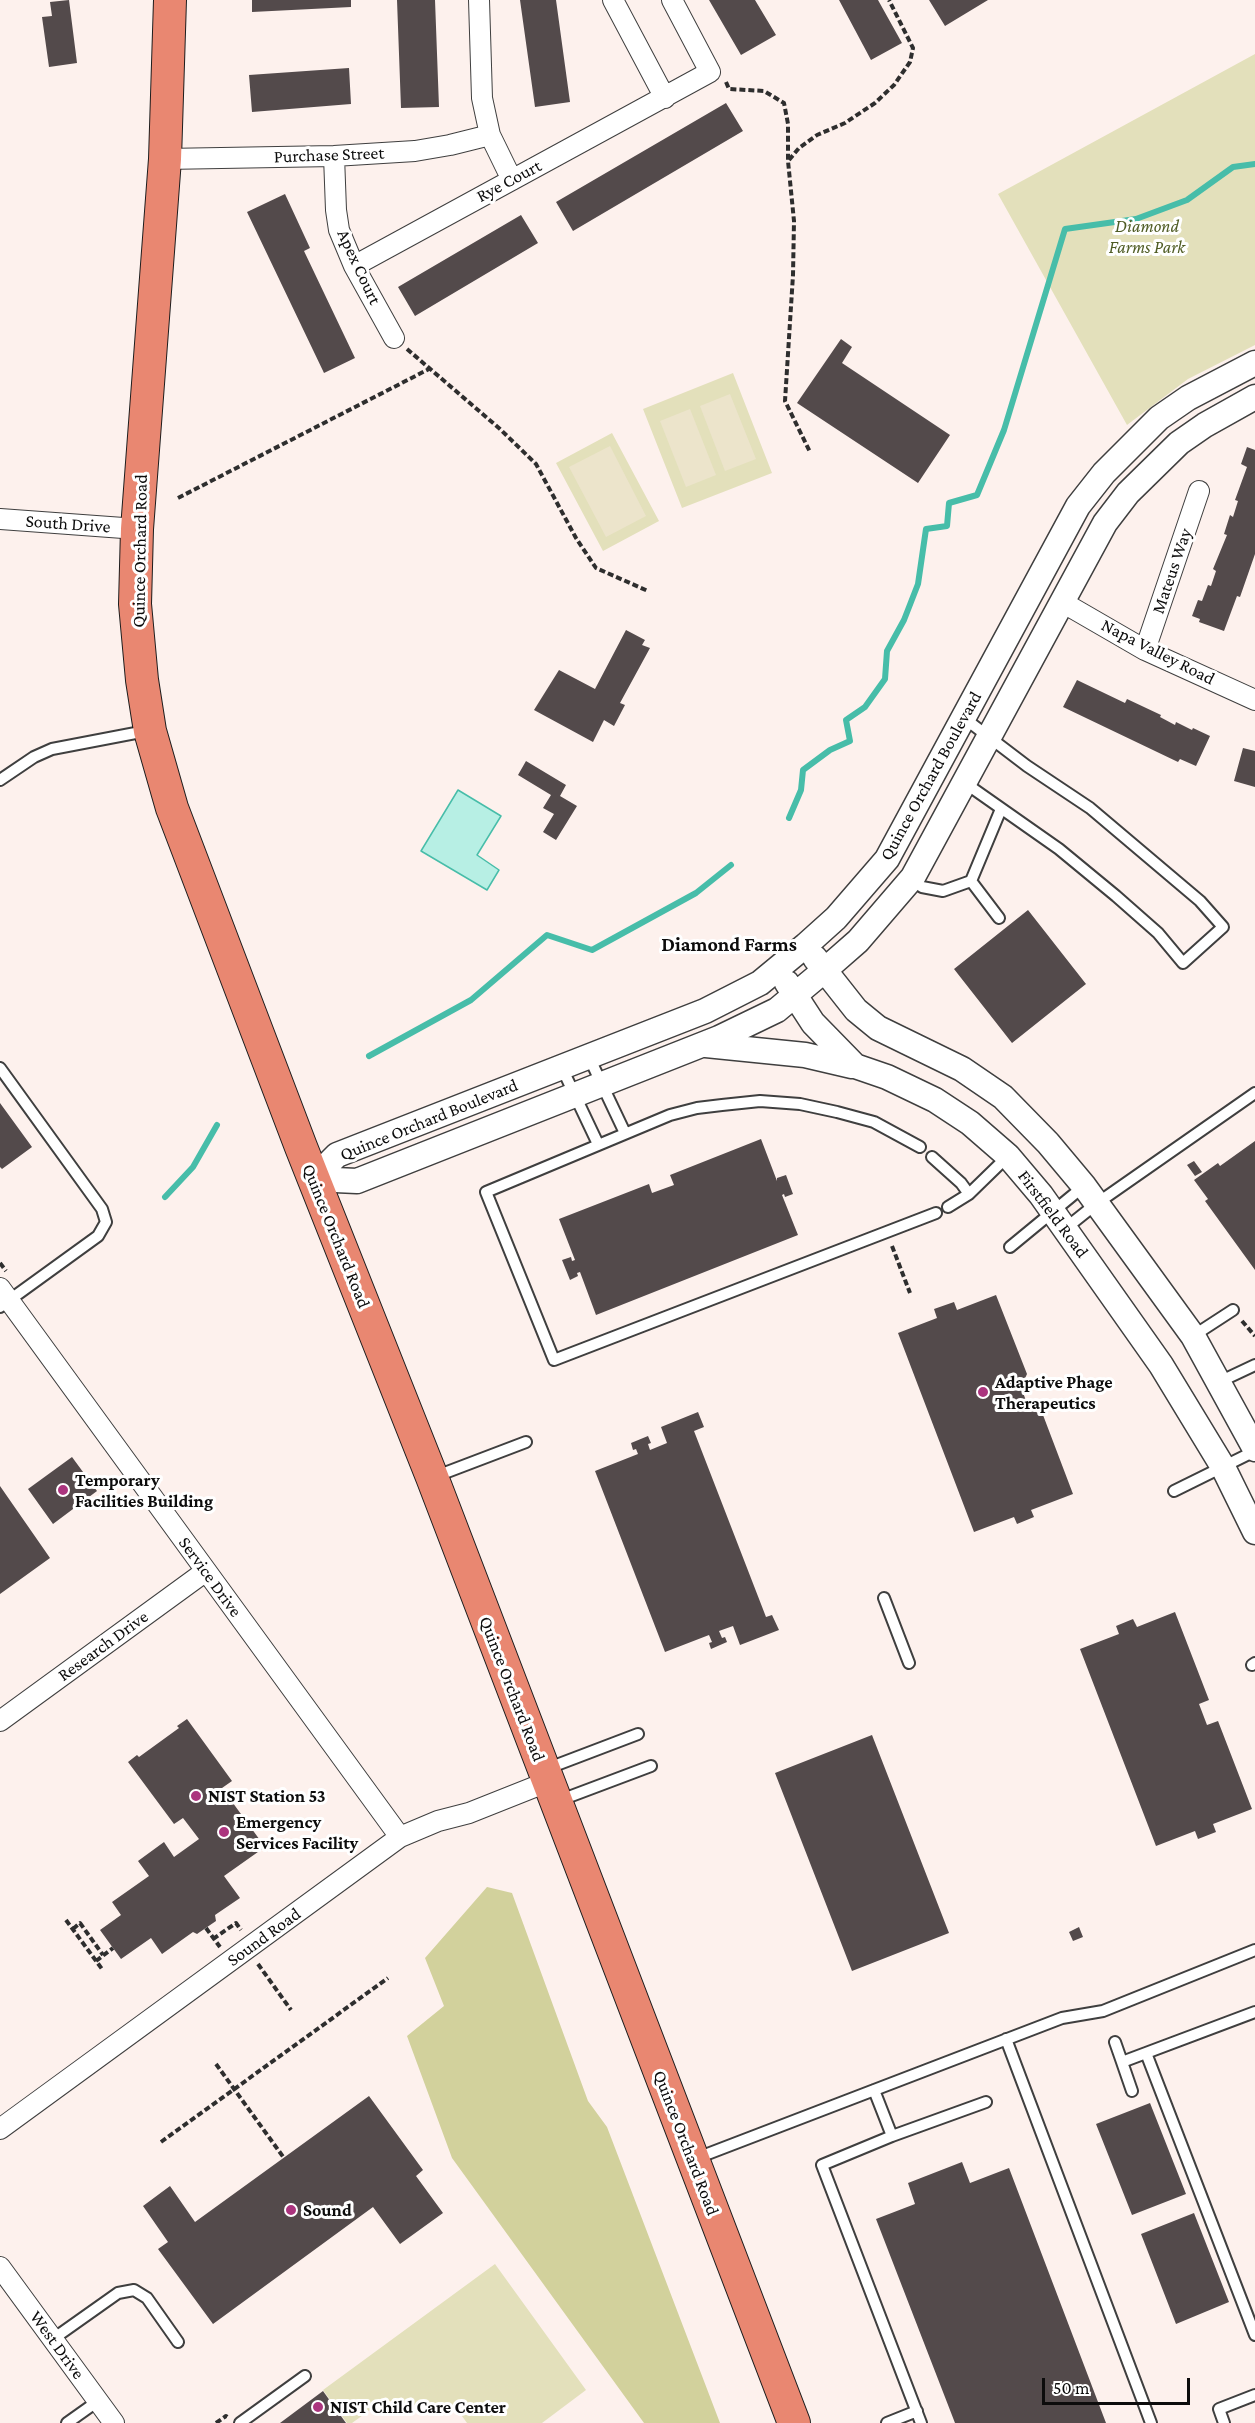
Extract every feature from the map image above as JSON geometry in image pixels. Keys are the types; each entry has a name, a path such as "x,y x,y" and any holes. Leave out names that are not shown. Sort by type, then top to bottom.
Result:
{"main road":[{"name":"Quince Orchard Road","path":"170,0 165,159 137,530 135,604 142,680 150,731 172,808 313,1179 432,1478 794,2423"}],"street":[{"path":"479,0 482,98 490,135 512,180"},
{"path":"613,0 665,98"},
{"name":"Rye Court","path":"354,266 710,72 672,0"},
{"name":"Purchase Street","path":"165,159 334,156 415,151 490,135"},
{"name":"Apex Court","path":"334,156 339,230 354,266 394,338"},
{"name":"Quince Orchard Boulevard","path":"313,1179 337,1155 561,1065 705,1011 760,983 806,945 836,918 887,859 1078,506 1104,473 1159,418 1188,398 1255,363"},
{"name":"Quince Orchard Boulevard","path":"313,1179 357,1181 704,1044 777,1010 858,941 911,879 1105,523 1128,494 1179,443 1205,425 1255,398"},
{"name":"Mateus Way","path":"1145,650 1199,491"},
{"name":"South Drive","path":"0,519 137,530"},
{"name":"Napa Valley Road","path":"1062,602 1145,650 1255,700"},
{"path":"806,945 856,1010 878,1028 962,1068 1003,1097 1048,1143 1090,1195 1193,1336 1255,1450"},
{"name":"Firstfield Road","path":"776,970 795,994 813,1023 855,1066 887,1077 935,1100 970,1123 1008,1156 1060,1220 1161,1365 1223,1467 1255,1532"},
{"path":"704,1044 795,1053 855,1066"},
{"name":"Service Drive","path":"3,1299 206,1571 400,1837"},
{"name":"Research Drive","path":"0,1721 206,1571"},
{"name":"Sound Road","path":"0,2129 400,1837 438,1821 469,1813 549,1785"},
{"name":"West Drive","path":"0,2267 114,2423"}],"lane":[{"path":"964,718 1027,766 1090,808 1200,901 1223,927 1183,963 1158,933 1116,896 1059,849 964,782"},
{"path":"0,780 34,757 52,749 150,731"},
{"path":"911,879 922,887 943,891 971,880 1001,809"},
{"path":"971,880 999,918"},
{"path":"588,1055 625,1133"},
{"path":"561,1065 598,1144"},
{"path":"0,1068 102,1209 106,1222 98,1236 3,1299"},
{"path":"1010,1247 1060,1220 1090,1195 1255,1093"},
{"path":"920,1147 874,1122 800,1104 760,1101 698,1108 670,1115 486,1192 554,1360 936,1213"},
{"path":"948,1207 969,1194 1008,1156"},
{"path":"932,1157 969,1194"},
{"path":"1060,1220 1090,1195"},
{"path":"1193,1336 1233,1310"},
{"path":"1220,1382 1255,1365"},
{"path":"432,1478 526,1442"},
{"path":"1174,1491 1255,1450"},
{"path":"884,1598 909,1663"},
{"path":"549,1785 638,1734"},
{"path":"549,1785 651,1766"},
{"path":"692,2160 1006,2038 1062,2018 1103,2011 1255,1950"},
{"path":"1122,2062 1255,2012"},
{"path":"1006,2038 1151,2423"},
{"path":"1115,2042 1132,2091"},
{"path":"1146,2054 1255,2335"},
{"path":"874,2090 892,2136"},
{"path":"921,2423 822,2165 892,2136 986,2102"},
{"path":"53,2339 118,2293 134,2290 147,2298 178,2342"},
{"path":"240,2423 305,2376"},
{"path":"1224,2423 1219,2409 1255,2395"},
{"path":"67,2423 98,2401"},
{"path":"887,2423 917,2411"}],"path":[{"path":"788,161 799,148 817,135 845,123 875,103 894,85 910,62 913,48 889,0"},
{"path":"729,89 764,91 784,103 788,124 788,161 794,221 785,401 810,452"},
{"path":"394,338 500,429 536,464 576,538 596,568 648,591"},
{"path":"178,498 429,369"},
{"path":"887,1231 910,1293"},
{"path":"66,1920 102,1969"},
{"path":"73,1929 80,1923 103,1955"},
{"path":"213,1939 236,1923 241,1930 234,1935"},
{"path":"206,1928 218,1945 226,1941"},
{"path":"96,1960 113,1948"},
{"path":"257,1964 291,2010"},
{"path":"161,2142 388,1978"},
{"path":"216,2064 284,2158"}],"green space":[{"name":"Diamond Farms Park","path":"1255,54 1255,345 1188,379 1127,425 998,194"},
{"path":"733,373 772,473 682,508 643,409"},
{"path":"612,433 659,521 603,551 556,463"},
{"path":"495,2264 586,2390 542,2423 467,2423 459,2412 384,2400 352,2423 347,2423 323,2390"}],"shaded area":[{"path":"730,394 756,459 725,471 700,406"},
{"path":"690,409 716,475 686,487 660,421"},
{"path":"610,446 646,516 606,537 569,467"},
{"path":"487,1887 512,1893 588,2101 607,2127 720,2423 644,2423 452,2158 407,2036 444,2006 425,1958"}],"water":[{"path":"458,790 501,816 477,855 499,870 487,890 421,851"}],"building":[{"path":"69,0 77,63 49,67 42,17 52,16 50,2"},
{"path":"252,0 351,0 351,7 252,12"},
{"path":"397,0 435,0 439,107 401,108"},
{"path":"520,0 556,0 570,102 535,107"},
{"path":"709,0 755,0 776,35 741,55"},
{"path":"839,0 878,0 902,43 871,60"},
{"path":"929,0 988,0 945,26"},
{"path":"349,68 351,104 252,112 249,75"},
{"path":"726,103 743,131 573,231 556,202"},
{"path":"285,194 310,248 304,251 355,358 324,373 247,212"},
{"path":"521,215 538,243 415,316 398,287"},
{"path":"841,339 852,347 842,363 950,435 918,483 797,403"},
{"path":"1247,447 1255,450 1255,554 1240,597 1237,596 1224,631 1199,622 1200,619 1192,616 1198,600 1202,601 1208,585 1211,586 1216,571 1213,569 1227,535 1224,534 1230,515 1233,517 1238,501 1235,500 1247,467 1241,464"},
{"path":"626,630 645,640 642,645 650,648 620,703 625,705 614,726 604,720 593,742 534,710 559,670 595,689"},
{"path":"1077,680 1125,703 1127,699 1161,715 1160,717 1175,725 1176,722 1210,736 1196,766 1180,759 1178,762 1063,707"},
{"path":"1243,748 1255,751 1255,787 1234,781"},
{"path":"526,761 566,785 560,796 577,806 556,840 543,832 554,814 543,808 551,795 518,775"},
{"path":"1028,910 1086,984 1012,1043 954,969"},
{"path":"0,1103 32,1147 2,1169 0,1167"},
{"path":"761,1139 777,1181 777,1178 786,1175 793,1194 785,1197 784,1194 782,1195 798,1235 596,1315 580,1272 577,1273 578,1276 570,1280 562,1260 571,1257 572,1261 575,1260 559,1219 649,1184 652,1193 674,1185 670,1175"},
{"path":"1255,1141 1255,1270 1205,1201 1208,1199 1194,1180 1218,1163 1220,1166"},
{"path":"1194,1161 1202,1172 1195,1176 1187,1165"},
{"path":"996,1295 1027,1374 1021,1387 1029,1409 1043,1415 1073,1494 1031,1510 1034,1517 1017,1524 1014,1517 974,1532 898,1333 937,1318 934,1309 954,1302 957,1310"},
{"path":"698,1412 704,1427 694,1431 766,1617 772,1615 779,1630 740,1645 733,1626 719,1631 727,1642 711,1649 709,1643 712,1642 709,1635 665,1652 595,1471 638,1454 636,1449 633,1450 631,1443 648,1436 651,1443 648,1444 650,1450 667,1443 661,1427"},
{"name":"Temporary Facilities Building","path":"72,1457 97,1491 53,1524 28,1489"},
{"path":"0,1486 50,1558 0,1594"},
{"path":"1175,1612 1209,1700 1199,1704 1207,1725 1218,1721 1252,1809 1213,1824 1216,1832 1198,1839 1195,1831 1156,1846 1080,1649 1119,1634 1116,1626 1133,1619 1137,1627"},
{"name":"Emergency Services Facility","path":"187,1719 232,1781 222,1788 265,1847 224,1876 240,1898 215,1915 216,1921 197,1934 193,1932 162,1954 151,1938 121,1959 100,1930 121,1915 112,1902 149,1876 138,1861 164,1842 174,1857 199,1839 183,1818 174,1824 128,1762 137,1755 139,1757 179,1728 177,1726"},
{"path":"872,1735 949,1933 852,1971 775,1773"},
{"path":"1079,1927 1083,1937 1073,1941 1069,1932"},
{"name":"Sound","path":"369,2096 423,2170 416,2176 443,2213 400,2244 373,2207 213,2324 158,2249 168,2242 143,2206 170,2186 195,2222"},
{"path":"1150,2103 1186,2194 1132,2215 1096,2124"},
{"path":"962,2162 970,2183 1009,2168 1106,2423 955,2423 876,2219 915,2204 908,2183"},
{"path":"1194,2213 1229,2302 1176,2324 1141,2234"},
{"name":"NIST Child Care Center","path":"323,2391 346,2423 280,2423"}],"waterway":[{"path":"789,818 801,790 803,770 830,750 850,741 846,720 865,707 885,679 887,651 904,620 918,584 926,529 947,526 949,503 977,495 1004,430 1065,229 1136,219 1187,200 1233,167 1255,164"},
{"path":"369,1056 471,1000 547,935 592,950 696,893 731,865"},
{"path":"165,1197 193,1167 217,1125"}],"place":[{"name":"Adaptive Phage Therapeutics","path":"983,1392"},
{"name":"Temporary Facilities Building","path":"63,1490"},
{"name":"NIST Station 53","path":"196,1796"},
{"name":"Emergency Services Facility","path":"224,1832"},
{"name":"Sound","path":"291,2210"},
{"name":"NIST Child Care Center","path":"318,2407"}],"district":[{"name":"Diamond Farms","path":"729,945"}]}
